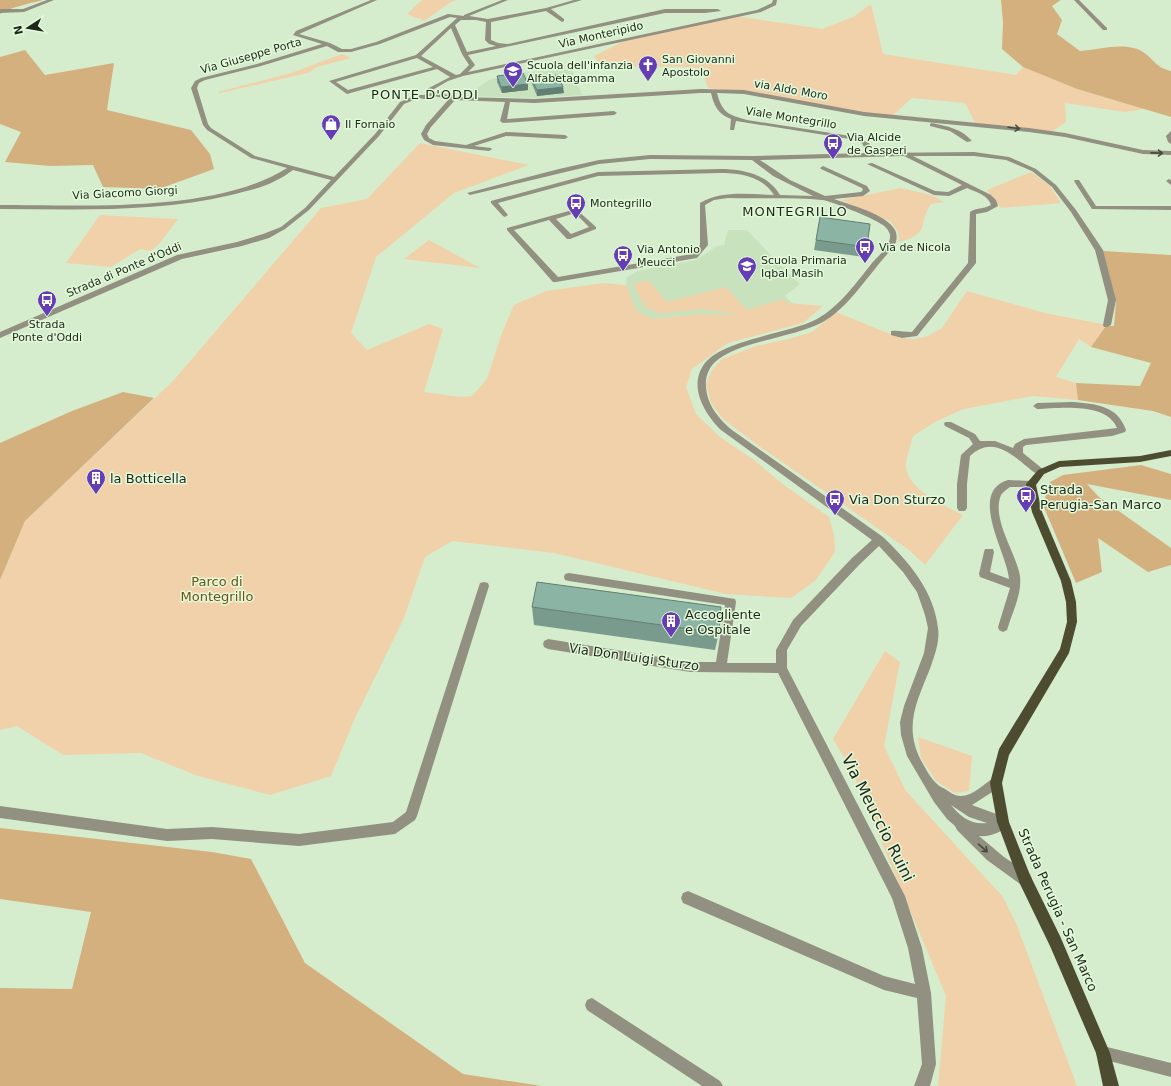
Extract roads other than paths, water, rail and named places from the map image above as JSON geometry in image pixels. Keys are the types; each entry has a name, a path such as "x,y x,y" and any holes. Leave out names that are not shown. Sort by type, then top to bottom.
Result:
{"main road":[{"path":"1031,484 1041,472 1060,464 1140,458 1171,453"},
{"name":"Strada Perugia - San Marco","path":"1031,484 1037,512 1066,581 1071,602 1072,622 1065,650 1002,753 996,783 1003,822 1025,879 1056,941 1103,1054 1111,1086"}],"street":[{"path":"0,12 24,10 52,0"},
{"path":"375,0 298,32 296,35 328,44 341,51 349,51 383,41 450,15 457,16 459,19 482,19 487,21 547,9 580,0"},
{"path":"437,67 347,92 332,81 418,56 459,19 506,0"},
{"name":"Via Monteripido","path":"431,92 454,77 759,11 774,4 775,0"},
{"path":"1076,0 1104,29"},
{"path":"547,9 562,20"},
{"path":"465,54 675,10 698,12 718,11"},
{"path":"487,21 488,40 491,43 508,46"},
{"path":"453,26 465,54 472,65 462,75"},
{"name":"Via Giuseppe Porta","path":"328,44 259,65 203,79 196,82 194,88 209,129 253,157 334,179"},
{"path":"418,56 454,77"},
{"name":"Strada di Ponte d'Oddi","path":"0,335 180,257 238,244 266,236 283,228 308,209 377,134 402,104 418,96 424,97 431,92"},
{"name":"via Aldo Moro","path":"431,92 453,98 534,101 714,92 744,92 864,114 975,123 1065,135 1143,152 1171,153"},
{"name":"Viale Montegrillo","path":"714,92 716,106 724,113 734,118 747,122 856,138 863,140 869,146 871,155"},
{"path":"453,98 428,126 424,134 425,137 433,143 489,149"},
{"path":"508,100 503,121 614,113"},
{"path":"903,117 919,124 941,126 961,134 970,141"},
{"path":"732,129 734,118"},
{"path":"1171,133 1169,136 1171,142"},
{"path":"466,146 506,134 565,137"},
{"path":"894,333 902,335 914,334 972,263 973,212 985,211 994,206 994,200 989,196 968,184 904,154"},
{"path":"470,193 599,162 650,157 754,158 904,154 974,154 1007,158 1034,170 1054,186 1074,211 1099,250 1112,300 1107,325"},
{"path":"754,158 765,170 824,198 861,212 884,223 890,229 893,235 893,241 834,310 822,320 791,332 738,348 714,359 705,370 701,382 708,409 716,421 879,540 899,559 916,579 929,610 933,630 931,651 910,710 906,727 909,746 916,764 931,787 973,840 1001,864 1025,879"},
{"path":"870,164 934,193 949,194 968,184"},
{"name":"Via Giacomo Giorgi","path":"0,207 102,207 174,203 246,189 273,180 292,168"},
{"path":"550,217 570,237 594,228 576,211 550,217 508,229 556,280 694,256 704,245 702,204 712,198 824,198 863,194 867,191 865,188 823,168"},
{"path":"504,215 493,202 598,174 608,173 743,172 766,183 776,192 778,197"},
{"path":"1077,181 1094,208 1171,208"},
{"path":"1018,454 1018,446 1024,442 1112,433 1122,430 1121,423 1113,414 1092,407 1070,404 1037,406"},
{"path":"948,424 972,436 978,445"},
{"path":"962,508 962,484 966,455 978,445 996,444 1018,454 1041,472"},
{"path":"1003,627 1015,586 1011,562 996,522 995,508 997,493 1008,483 1031,484"},
{"path":"781,668 782,650 797,623 856,560 879,540"},
{"path":"989,552 984,574 1015,586"},
{"path":"569,577 731,602 721,668"},
{"path":"0,812 166,835 212,833 299,840 395,828 411,816 484,586"},
{"name":"Via Don Luigi Sturzo","path":"548,644 690,666 721,668 781,668"},
{"name":"Via Meuccio Ruini","path":"781,668 898,896 915,948 924,993 929,1064 922,1086"},
{"path":"958,803 969,801 996,783"},
{"path":"931,787 973,812 1003,822"},
{"path":"956,820 970,829 984,830 996,828 1003,822"},
{"path":"688,898 884,983 924,993"},
{"path":"592,1005 715,1086"},
{"path":"1103,1054 1171,1070"}],"place":[{"name":"San Giovanni Apostolo","path":"648,82"},
{"name":"Scuola dell'infanzia Alfabetagamma","path":"513,88"},
{"name":"Il Fornaio","path":"331,141"},
{"name":"Via Alcide de Gasperi","path":"833,160"},
{"name":"Montegrillo","path":"576,220"},
{"name":"Via de Nicola","path":"865,264"},
{"name":"Via Antonio Meucci","path":"623,272"},
{"name":"Scuola Primaria Iqbal Masih","path":"747,283"},
{"name":"Strada Ponte d'Oddi","path":"47,317"},
{"name":"la Botticella","path":"96,495"},
{"name":"Strada Perugia-San Marco","path":"1026,513"},
{"name":"Via Don Sturzo","path":"835,516"},
{"name":"Accogliente e Ospitale","path":"671,638"}],"district":[{"name":"PONTE D'ODDI","path":"425,94"},
{"name":"MONTEGRILLO","path":"795,211"}],"park label":[{"name":"Parco di Montegrillo","path":"217,588"}]}
